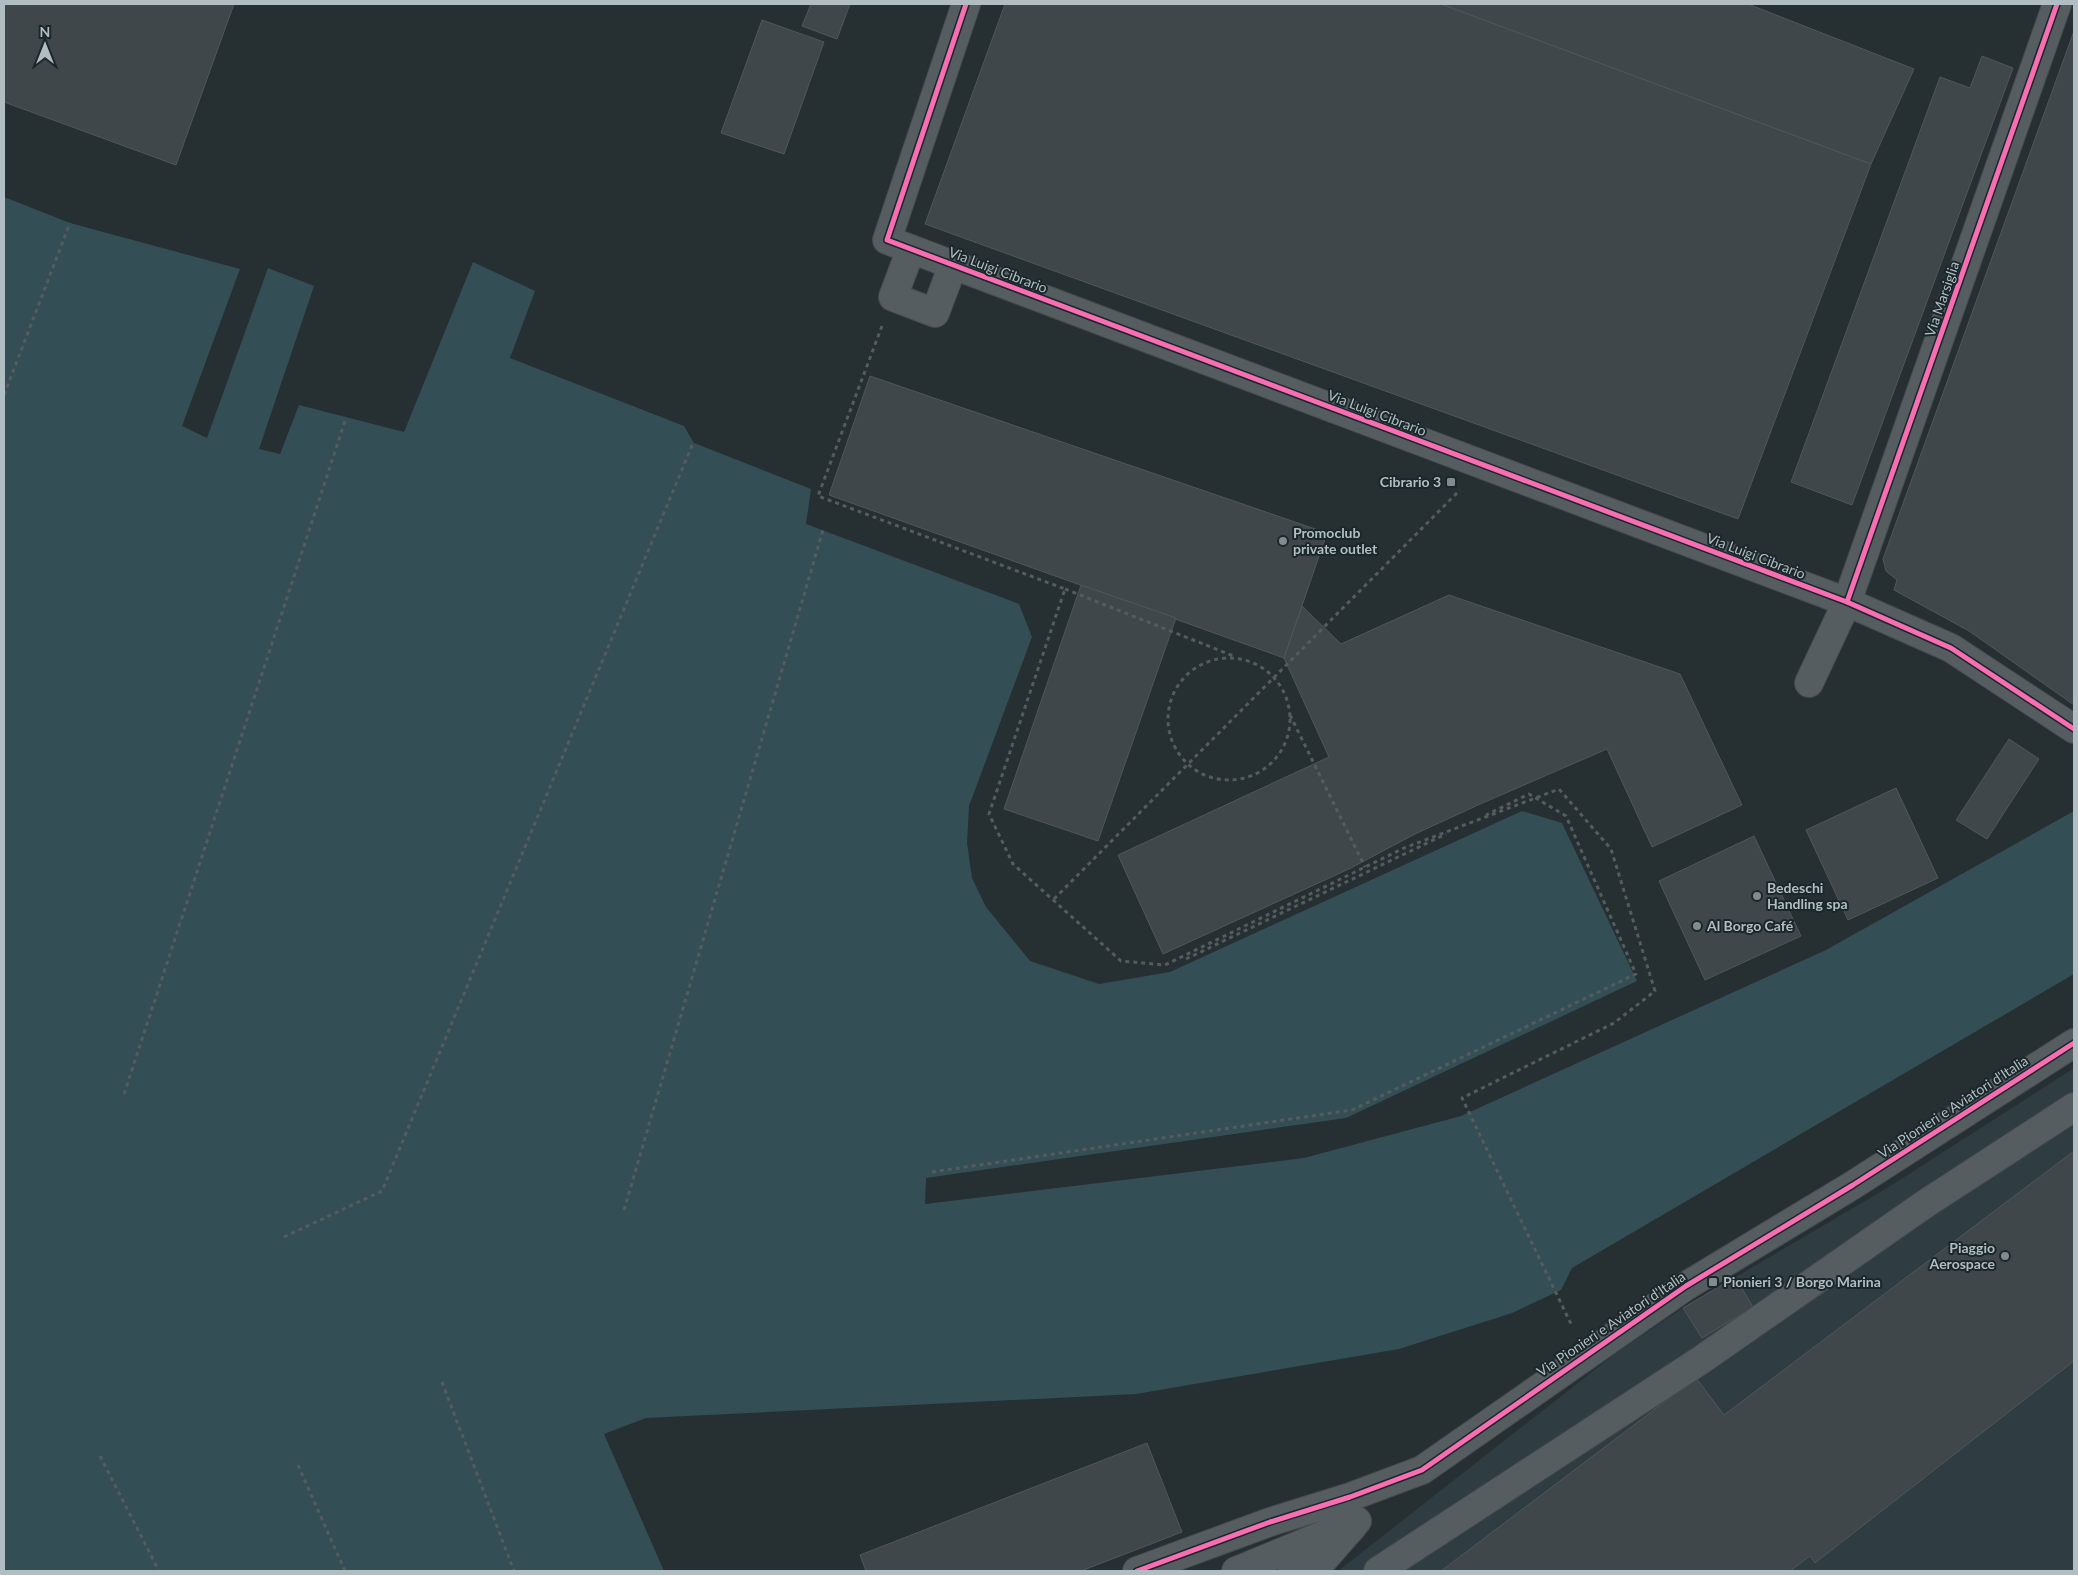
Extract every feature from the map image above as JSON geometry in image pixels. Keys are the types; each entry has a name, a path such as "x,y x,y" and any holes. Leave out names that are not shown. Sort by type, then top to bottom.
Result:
{"street":[{"name":"Via Luigi Cibrario","path":"966,4 887,240 1847,602 1951,648 2074,729"},
{"name":"Via Marsiglia","path":"1809,683 1847,602 2057,4"},
{"path":"893,297 911,249"},
{"name":"Via Luigi Cibrario","path":"893,297 934,313 953,265"},
{"name":"Via Pionieri e Aviatori d'Italia","path":"1137,1571 1270,1522 1354,1509 1422,1470 1686,1286 1853,1185 2074,1044"},
{"path":"1378,1571 1701,1360 1925,1204 2074,1107"},
{"path":"1236,1571 1354,1509"},
{"path":"1292,1571 1323,1560 1354,1509"}],"path":[{"path":"4,395 70,223"},
{"path":"893,297 818,496 1065,589 1258,665 1274,677 1285,694 1290,715 1365,867"},
{"path":"124,1094 346,418"},
{"path":"284,1237 382,1191 693,443"},
{"path":"1054,899 1484,466"},
{"path":"624,1210 823,530"},
{"path":"1065,589 989,814 1013,864 1122,961 1165,965 1404,848 1559,789 1611,850 1655,991 1614,1023 1462,1098 1566,1315"},
{"path":"1240,658 1220,658 1201,664 1185,676 1173,692 1168,710 1168,731 1175,749 1188,764 1205,776 1225,780 1246,778 1264,768 1279,754 1288,735 1290,715"},
{"path":"932,1172 1352,1110 1636,974 1566,816 1529,794 1186,960"},
{"path":"442,1382 514,1571"},
{"path":"100,1456 160,1571"},
{"path":"298,1465 346,1571"}],"shaded area":[{"path":"2074,1068 2074,1571 1338,1571 1616,1353 1683,1308 1887,1188"}],"water":[{"path":"4,197 70,223 240,269 182,426 207,438 268,268 314,286 259,449 280,454 299,405 404,432 473,262 535,291 510,358 684,426 694,443 811,489 806,524 1019,604 1032,637 969,806 967,843 972,878 986,907 1030,961 1099,984 1170,972 1522,811 1562,823 1637,981 1346,1118 926,1178 925,1204 1304,1158 1461,1116 1826,950 2074,811 2074,974 1572,1268 1561,1290 1512,1313 1399,1349 1136,1394 646,1418 604,1434 664,1571 4,1571"}],"building":[{"path":"4,4 234,4 176,165 4,102"},
{"path":"811,4 850,4 837,39 802,26"},
{"path":"1005,4 1441,4 1871,164 1738,519 925,224"},
{"path":"1441,4 1748,4 1914,69 1871,164"},
{"path":"762,20 824,42 784,154 721,133"},
{"path":"2074,31 2074,705 1969,631 1894,590 1897,580 1886,571 1883,559"},
{"path":"1982,56 2013,68 1852,505 1791,482 1940,77 1970,88"},
{"path":"870,376 1327,533 1284,658 829,495"},
{"path":"1081,585 1176,618 1098,841 1004,809"},
{"path":"1449,595 1680,674 1742,805 1652,847 1607,749 1415,834 1349,869 1163,954 1118,855 1329,757 1284,658 1302,606 1341,644"},
{"path":"2009,739 2039,759 1987,839 1956,820"},
{"path":"1896,788 1938,878 1848,920 1806,830"},
{"path":"1754,836 1801,936 1705,980 1659,881"},
{"name":"Piaggio Aerospace","path":"2074,1151 2074,1361 1815,1563 1810,1556 1790,1571 1441,1571 1696,1378 1724,1415"},
{"path":"1735,1277 1753,1307 1702,1338 1683,1308"},
{"path":"1147,1443 1182,1532 1081,1571 866,1571 860,1555"}],"cycle path":[{"path":"966,4 887,240 1847,602 1951,648 2074,729"},
{"path":"1847,602 2057,4"},
{"path":"1137,1571 1270,1522 1350,1497 1422,1470 1686,1286 1853,1185 2074,1043"}],"place":[{"name":"Cibrario 3","path":"1451,482"},
{"name":"Promoclub private outlet","path":"1283,541"},
{"name":"Bedeschi Handling spa","path":"1757,896"},
{"name":"Al Borgo Café","path":"1697,926"},
{"name":"Piaggio Aerospace","path":"2005,1256"},
{"name":"Pionieri 3 / Borgo Marina","path":"1713,1282"}]}
